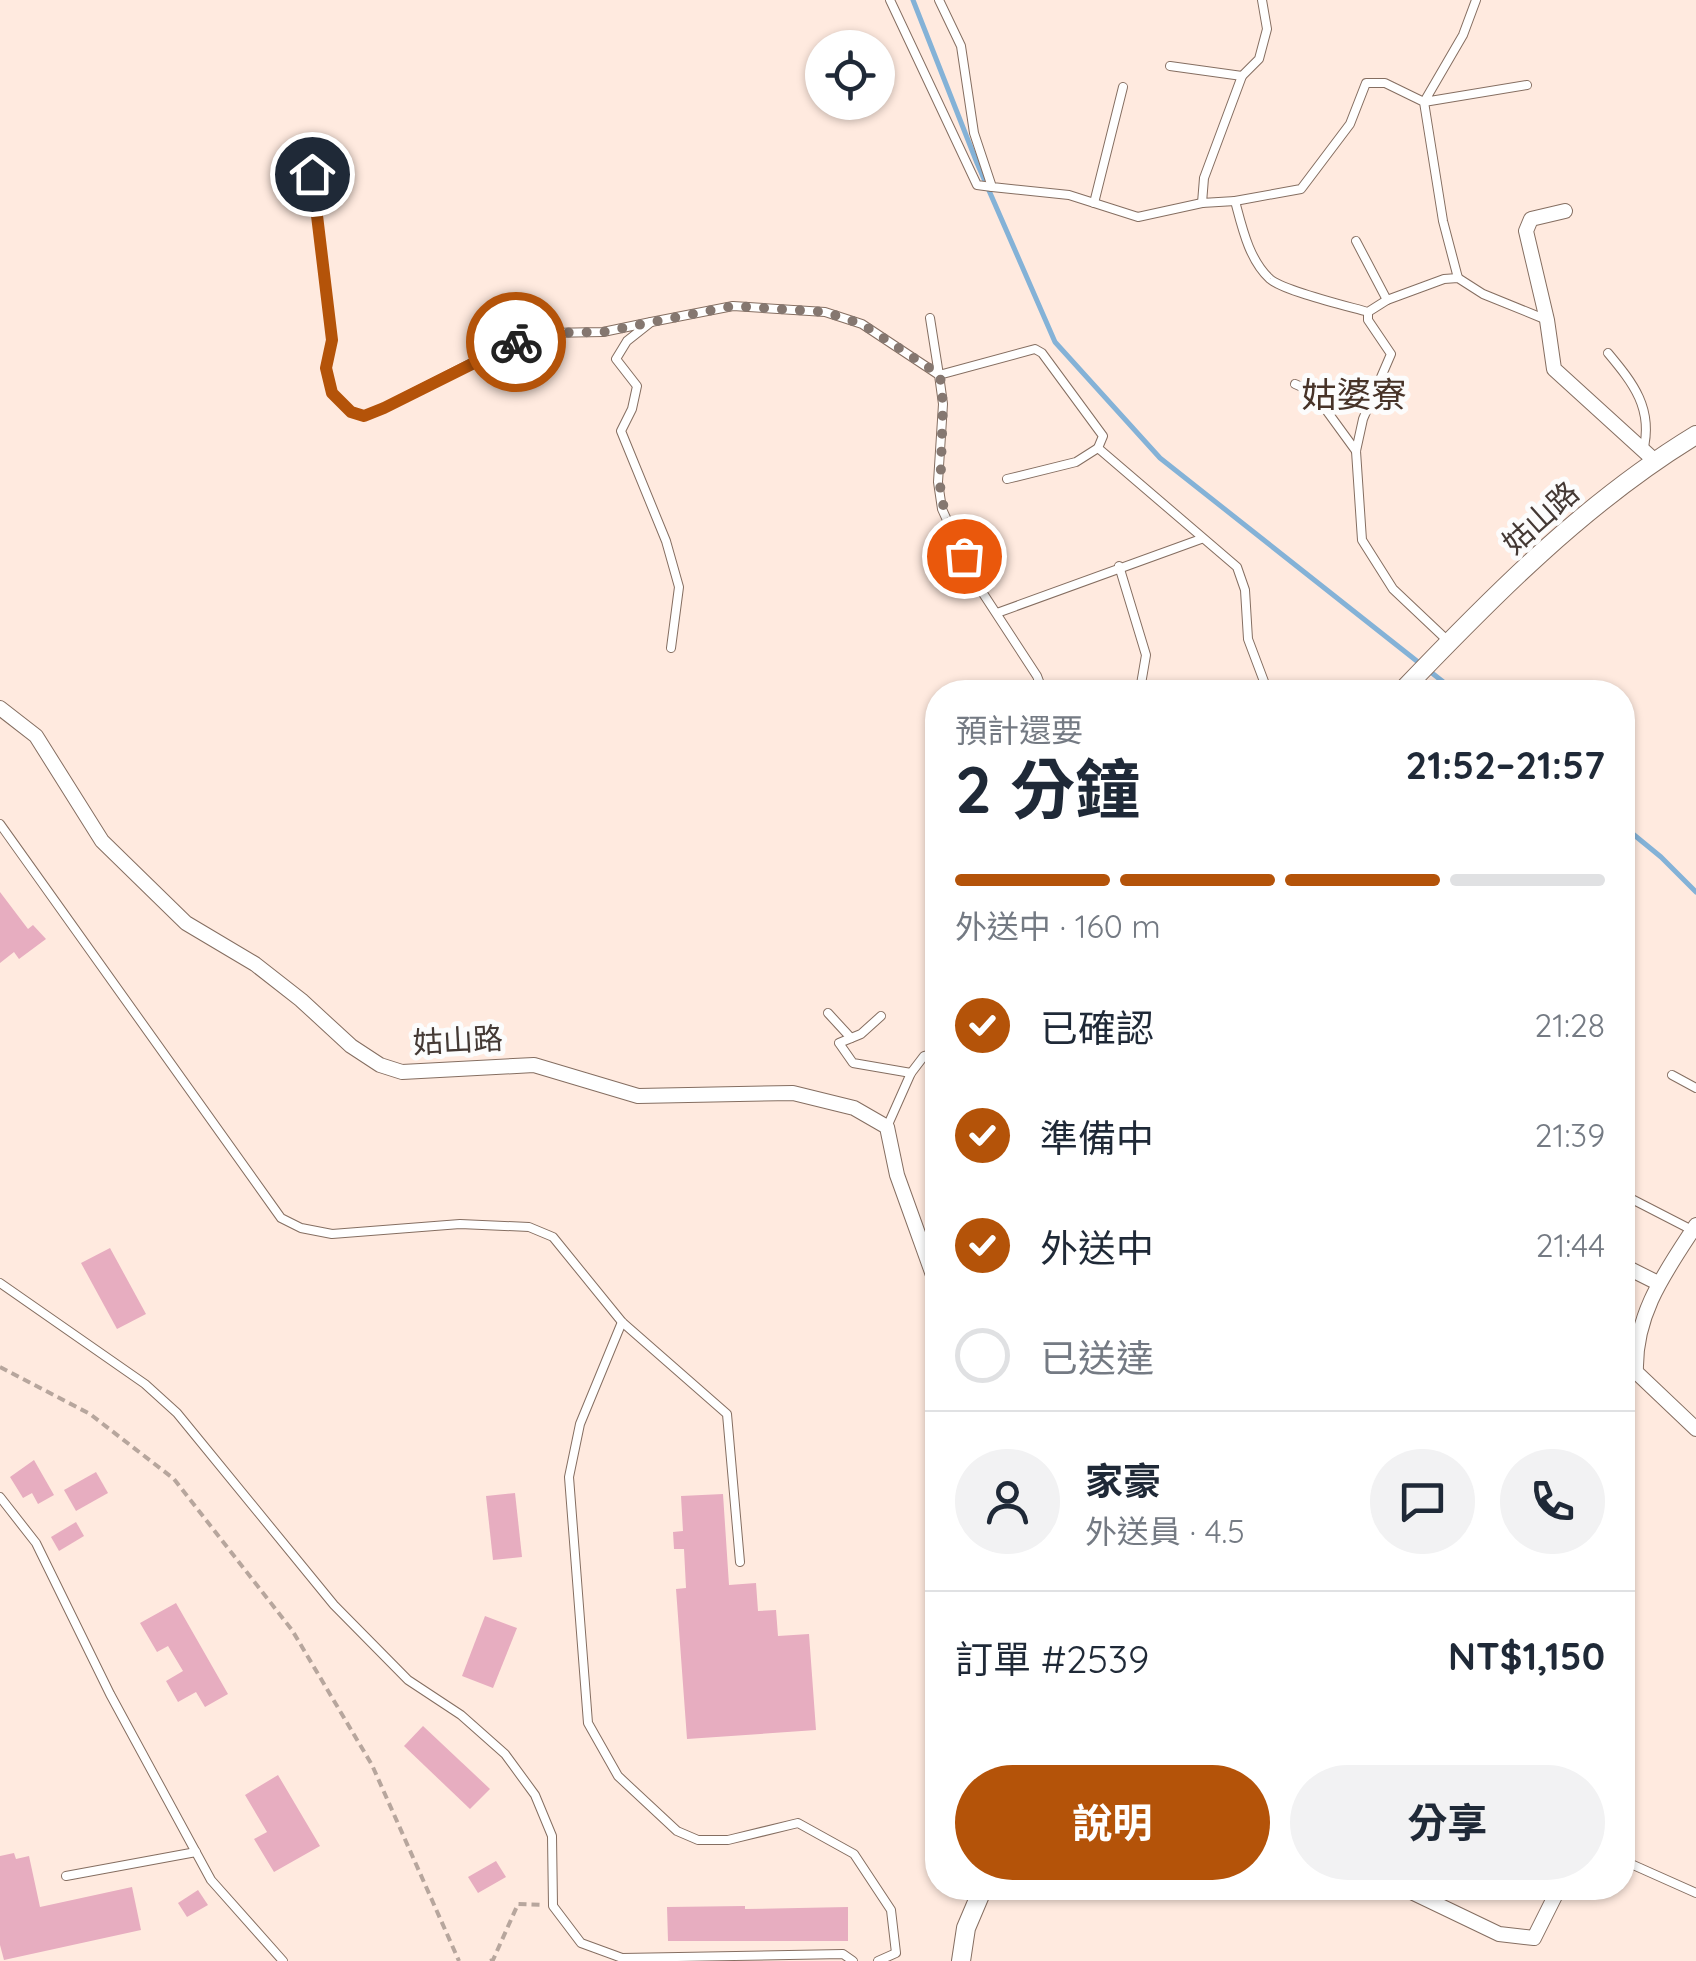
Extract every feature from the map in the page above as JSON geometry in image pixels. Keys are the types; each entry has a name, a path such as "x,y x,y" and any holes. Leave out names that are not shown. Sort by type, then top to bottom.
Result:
{"street":[{"path":"1565,212 1532,219 1526,231 1554,369 1649,456"},
{"name":"姑山路","path":"1412,680 1448,642 1649,456 1696,435"},
{"name":"姑山路","path":"0,708 36,736 102,841 186,923 255,964 351,1046 380,1065 402,1072 534,1065 638,1096 792,1093 854,1108 887,1127"},
{"path":"887,1127 897,1175 925,1253"},
{"path":"1694,1228 1658,1284 1642,1318 1635,1352 1636,1372 1696,1430"},
{"path":"1635,1272 1658,1284"},
{"path":"961,1961 966,1928 979,1900"},
{"path":"1428,1900 1499,1934 1534,1938 1553,1900"}],"lane":[{"path":"890,0 977,185 1069,195 1138,217 1301,189 1350,124 1366,83 1385,83 1424,102 1526,85"},
{"path":"939,0 961,46 974,133 992,187"},
{"path":"1202,203 1204,178 1242,76 1259,58 1267,28 1262,0"},
{"path":"1458,278 1443,222 1424,102 1463,35 1476,0"},
{"path":"1170,66 1242,76"},
{"path":"1094,203 1122,87"},
{"path":"312,174 332,340 326,368 332,393 351,412 364,416 384,408 509,344 546,333 603,332 733,306 825,312 862,324 940,375 1035,348 1042,353 1103,436 1098,448 1076,462 1007,479"},
{"path":"1235,201 1256,262 1272,282 1368,312 1387,300 1444,279 1458,278 1483,294 1547,320"},
{"path":"1356,241 1387,300"},
{"path":"1368,312 1368,320 1391,354 1364,418 1356,452 1362,540 1393,589 1448,642"},
{"path":"930,318 943,404 940,497 973,578 1038,680"},
{"path":"651,322 626,341 616,359 636,386 632,410 622,431 666,541 679,587 670,648"},
{"path":"1608,353 1638,389 1649,456"},
{"path":"1296,384 1313,392 1356,452"},
{"path":"1098,448 1237,566 1242,576 1248,639 1263,680"},
{"path":"997,612 1202,539"},
{"path":"1119,566 1146,655 1142,680"},
{"path":"0,824 281,1218 301,1228 332,1234 460,1224 529,1226 554,1237 622,1322 727,1414 740,1562"},
{"path":"828,1013 850,1038"},
{"path":"881,1016 861,1034 839,1042 853,1062 911,1073"},
{"path":"887,1127 911,1073 925,1056"},
{"path":"1672,1076 1696,1088"},
{"path":"1635,1200 1694,1228"},
{"path":"0,1283 144,1384 178,1413 334,1605 368,1641 408,1680 461,1715 505,1754 536,1795 552,1836 554,1906 581,1943 622,1958 843,1954 853,1961"},
{"path":"622,1322 580,1424 570,1477 588,1722 618,1776 677,1831 698,1840 728,1840 798,1823 854,1854 891,1910 896,1952 878,1961"},
{"path":"0,1497 36,1543 110,1694 211,1880 283,1961"},
{"path":"66,1876 196,1852"},
{"path":"1635,1866 1696,1893"}],"path":[{"path":"0,1367 90,1414 174,1479 280,1614 372,1765 459,1961"},
{"path":"490,1961 518,1904 554,1906"}],"building":[{"path":"0,892 28,929 33,925 46,939 19,959 14,952 0,963"},
{"path":"110,1248 146,1314 117,1329 81,1263"},
{"path":"34,1460 54,1495 38,1504 32,1493 23,1498 10,1477"},
{"path":"96,1472 108,1493 76,1511 64,1490"},
{"path":"515,1493 522,1557 493,1560 486,1496"},
{"path":"723,1494 729,1585 756,1583 758,1611 776,1610 778,1636 809,1634 816,1730 687,1739 676,1589 686,1588 684,1549 674,1549 673,1532 683,1531 681,1496"},
{"path":"76,1522 84,1536 59,1551 51,1537"},
{"path":"176,1603 228,1694 205,1707 196,1692 178,1702 166,1681 183,1671 168,1646 157,1652 140,1623"},
{"path":"485,1616 517,1628 493,1688 462,1676"},
{"path":"423,1726 490,1789 470,1809 404,1746"},
{"path":"278,1775 320,1846 274,1872 254,1839 267,1832 245,1795"},
{"path":"14,1853 16,1859 29,1856 40,1907 132,1887 141,1930 4,1960 0,1945 0,1856"},
{"path":"496,1861 506,1877 478,1893 468,1877"},
{"path":"198,1890 208,1905 187,1917 178,1903"},
{"path":"667,1907 848,1907 848,1941 668,1941"}],"waterway":[{"path":"913,0 977,163 1055,342 1160,458 1441,680"},
{"path":"1635,836 1696,892"}],"way so far":[{"path":"516,342 546,333 603,332 733,306 825,312 862,324 940,375 943,404 938,482 942,508 964,556"}],"district":[{"name":"姑婆寮","path":"1354,395"}],"route":[{"path":"312,174 332,340 326,368 332,393 351,412 364,416 384,408 516,342"}]}
